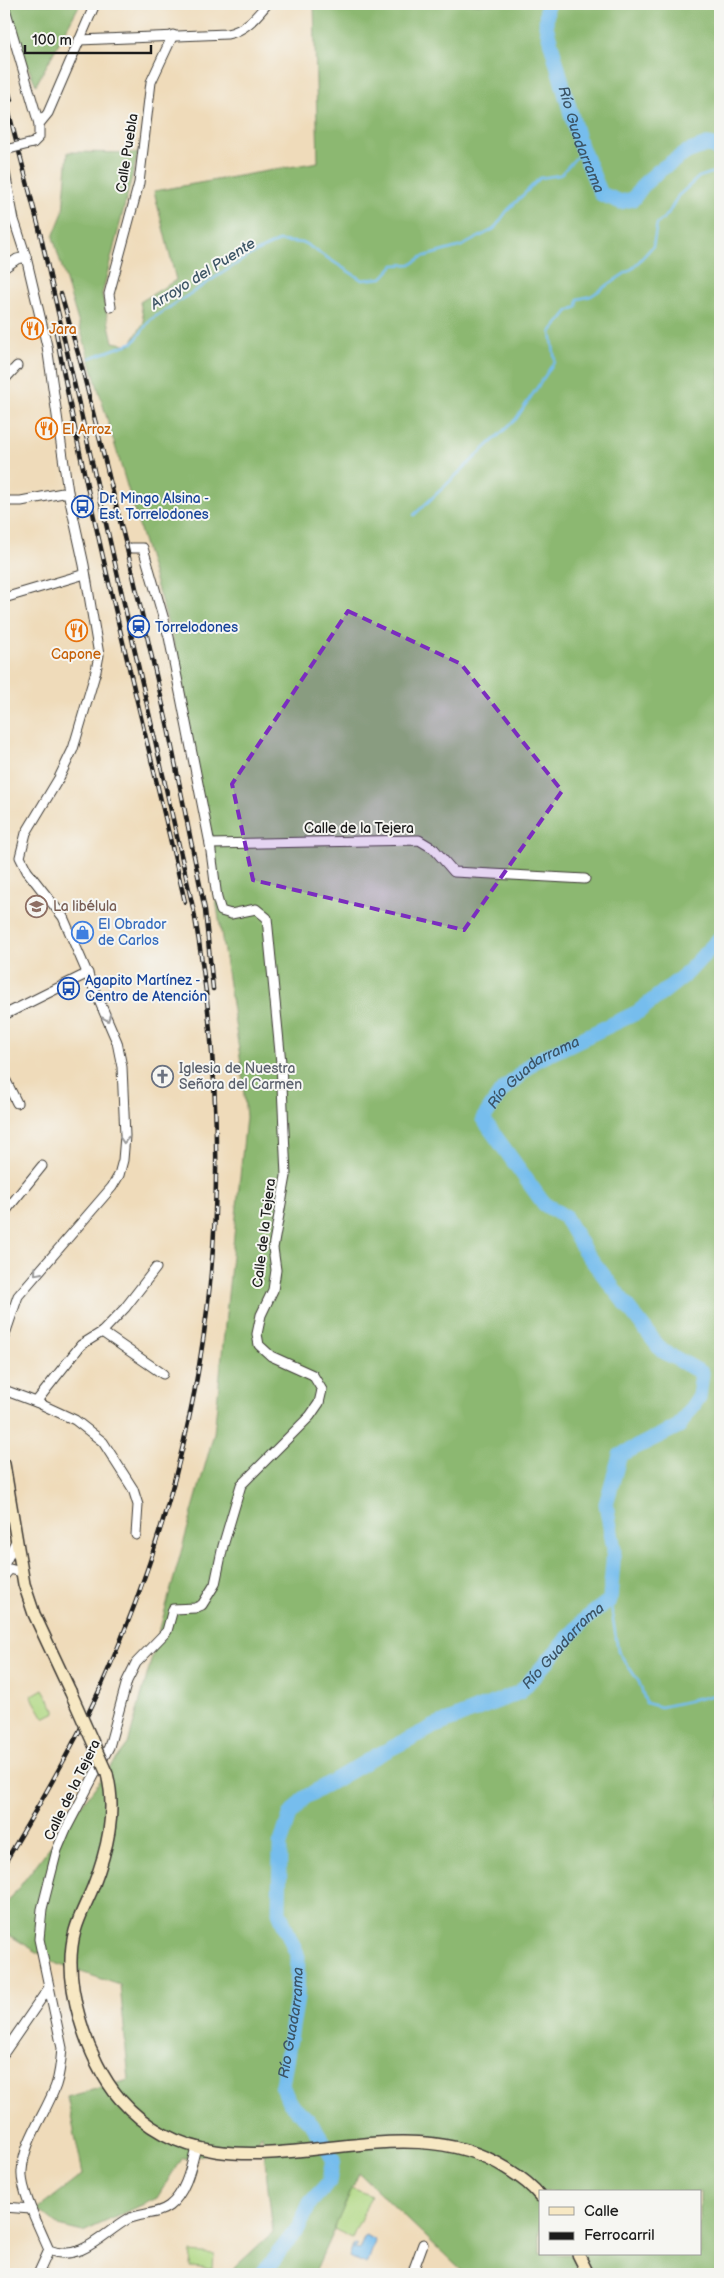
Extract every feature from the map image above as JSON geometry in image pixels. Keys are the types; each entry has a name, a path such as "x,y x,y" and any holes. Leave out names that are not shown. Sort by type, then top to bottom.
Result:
{"main road":[{"path":"4,1464 21,1572 34,1614 107,1774 111,1807 106,1852 77,1922 71,1950 71,1973 81,2020 94,2061 113,2091 124,2104 158,2131 196,2147 237,2154 272,2153 381,2143 422,2142 463,2148 496,2162 524,2180 539,2195"},
{"path":"579,2257 588,2274"}],"street":[{"path":"40,124 48,113 95,4"},
{"path":"79,40 236,32 255,19 267,4"},
{"path":"4,5 40,124 39,137 33,143 4,152"},
{"name":"Calle Puebla","path":"111,307 108,294 139,183 151,82 172,34"},
{"path":"4,166 14,220 26,257 47,346 68,492 99,655 73,749 59,778 26,833 20,857 27,871 63,917 117,1042 124,1092 125,1136 123,1160 119,1175 112,1187 18,1296 4,1337"},
{"path":"4,268 17,259 26,257"},
{"path":"4,380 17,366"},
{"path":"4,501 21,501 68,492"},
{"name":"Calle de la Tejera","path":"49,2250 31,2209 22,2172 36,2126 55,2087 61,2066 62,2048 48,1989 39,1939 42,1909 53,1867 65,1831 109,1747 127,1681 136,1663 167,1631 173,1609 202,1606 216,1584 223,1546 241,1485 310,1416 319,1403 322,1390 313,1375 271,1356 259,1345 257,1334 261,1315 273,1290 276,1270 273,1248 286,1176 280,1063 267,918 256,910 231,914 221,911 217,898 210,844 168,637 143,548 132,548"},
{"path":"4,598 85,574"},
{"name":"Calle de la Tejera","path":"210,844 419,840 434,849 454,872 585,879"},
{"path":"4,1015 88,973"},
{"path":"4,1077 17,1103"},
{"path":"4,1213 42,1166"},
{"path":"36,1402 82,1345 102,1332 125,1308 156,1268"},
{"path":"102,1332 163,1374"},
{"path":"4,1390 75,1420 103,1442 133,1488 138,1505 136,1535"},
{"path":"4,1565 16,1539"},
{"path":"4,1576 10,1569 21,1572"},
{"path":"4,2053 48,1989"},
{"path":"38,2274 49,2250 58,2253 72,2253 88,2248 129,2219 169,2206 184,2186 190,2172 196,2147"},
{"path":"4,2207 31,2209"},
{"path":"412,2274 423,2244"}],"highlighted area":[{"path":"348,611 461,664 562,791 464,930 253,880 232,784"}],"green space":[{"path":"4,4 80,4 36,85 4,14"},
{"path":"314,4 720,4 720,2274 465,2274 359,2173 314,2274 231,2274 235,2267 273,2232 262,2134 255,2146 181,2159 157,2198 83,2232 58,2226 38,2209 83,2174 67,2097 129,2080 120,1985 57,1964 4,1932 4,1907 128,1744 214,1433 246,1117 241,1063 180,664 53,237 63,212 68,152 138,153 102,294 113,342 130,345 144,322 140,302 176,280 154,191 318,162"},
{"path":"43,1689 56,1712 44,1718 31,1696"},
{"path":"352,2188 371,2196 352,2238 334,2229"},
{"path":"191,2252 214,2254 213,2269 190,2267"}],"water":[{"path":"365,2235 374,2239 375,2242 367,2264 349,2257 353,2244 357,2246 353,2249 359,2250"}],"waterway":[{"name":"Río Guadarrama","path":"547,4 546,26 579,142 601,194 621,202 633,199 644,184 660,170 687,152 709,144 720,152"},
{"name":"Arroyo del Puente","path":"90,358 134,342 150,320 250,255 279,241 304,243 362,280 382,278 394,265 412,264 422,257 462,246 494,229 507,211 540,178 560,175 582,151"},
{"path":"414,515 516,419 555,361 551,332 568,311 577,307 578,299 591,296 633,268 653,246 657,224 668,214 678,196 699,177 720,170"},
{"name":"Río Guadarrama","path":"262,2274 299,2227 310,2203 329,2182 333,2159 312,2124 289,2102 282,2085 297,1998 298,1957 279,1912 280,1845 290,1815 304,1798 374,1757 433,1727 520,1692 584,1620 610,1600 614,1549 606,1504 620,1455 679,1426 699,1397 702,1373 661,1350 584,1250 565,1217 544,1204 483,1119 501,1092 535,1061 638,1012 686,974 720,938"},
{"path":"610,1600 618,1651 639,1682 646,1703 661,1707 720,1694"}],"railway":[{"path":"4,76 11,100"},
{"path":"4,94 39,228 194,912 208,1013 215,1112 215,1210 207,1308 192,1404 169,1499 138,1594 100,1689 66,1756 4,1864"},
{"path":"61,294 81,364 127,549 167,723 205,910 213,989"},
{"path":"56,332 101,547 185,902"}],"place":[{"name":"Jara","path":"33,329"},
{"name":"El Arroz","path":"46,429"},
{"name":"Dr. Mingo Alsina - Est. Torrelodones","path":"83,506"},
{"name":"Torrelodones","path":"139,627"},
{"name":"Capone","path":"76,631"},
{"name":"La libélula","path":"37,906"},
{"name":"El Obrador de Carlos","path":"82,932"},
{"name":"Agapito Martínez - Centro de Atención","path":"69,988"},
{"name":"Iglesia de Nuestra Señora del Carmen","path":"163,1076"}]}
